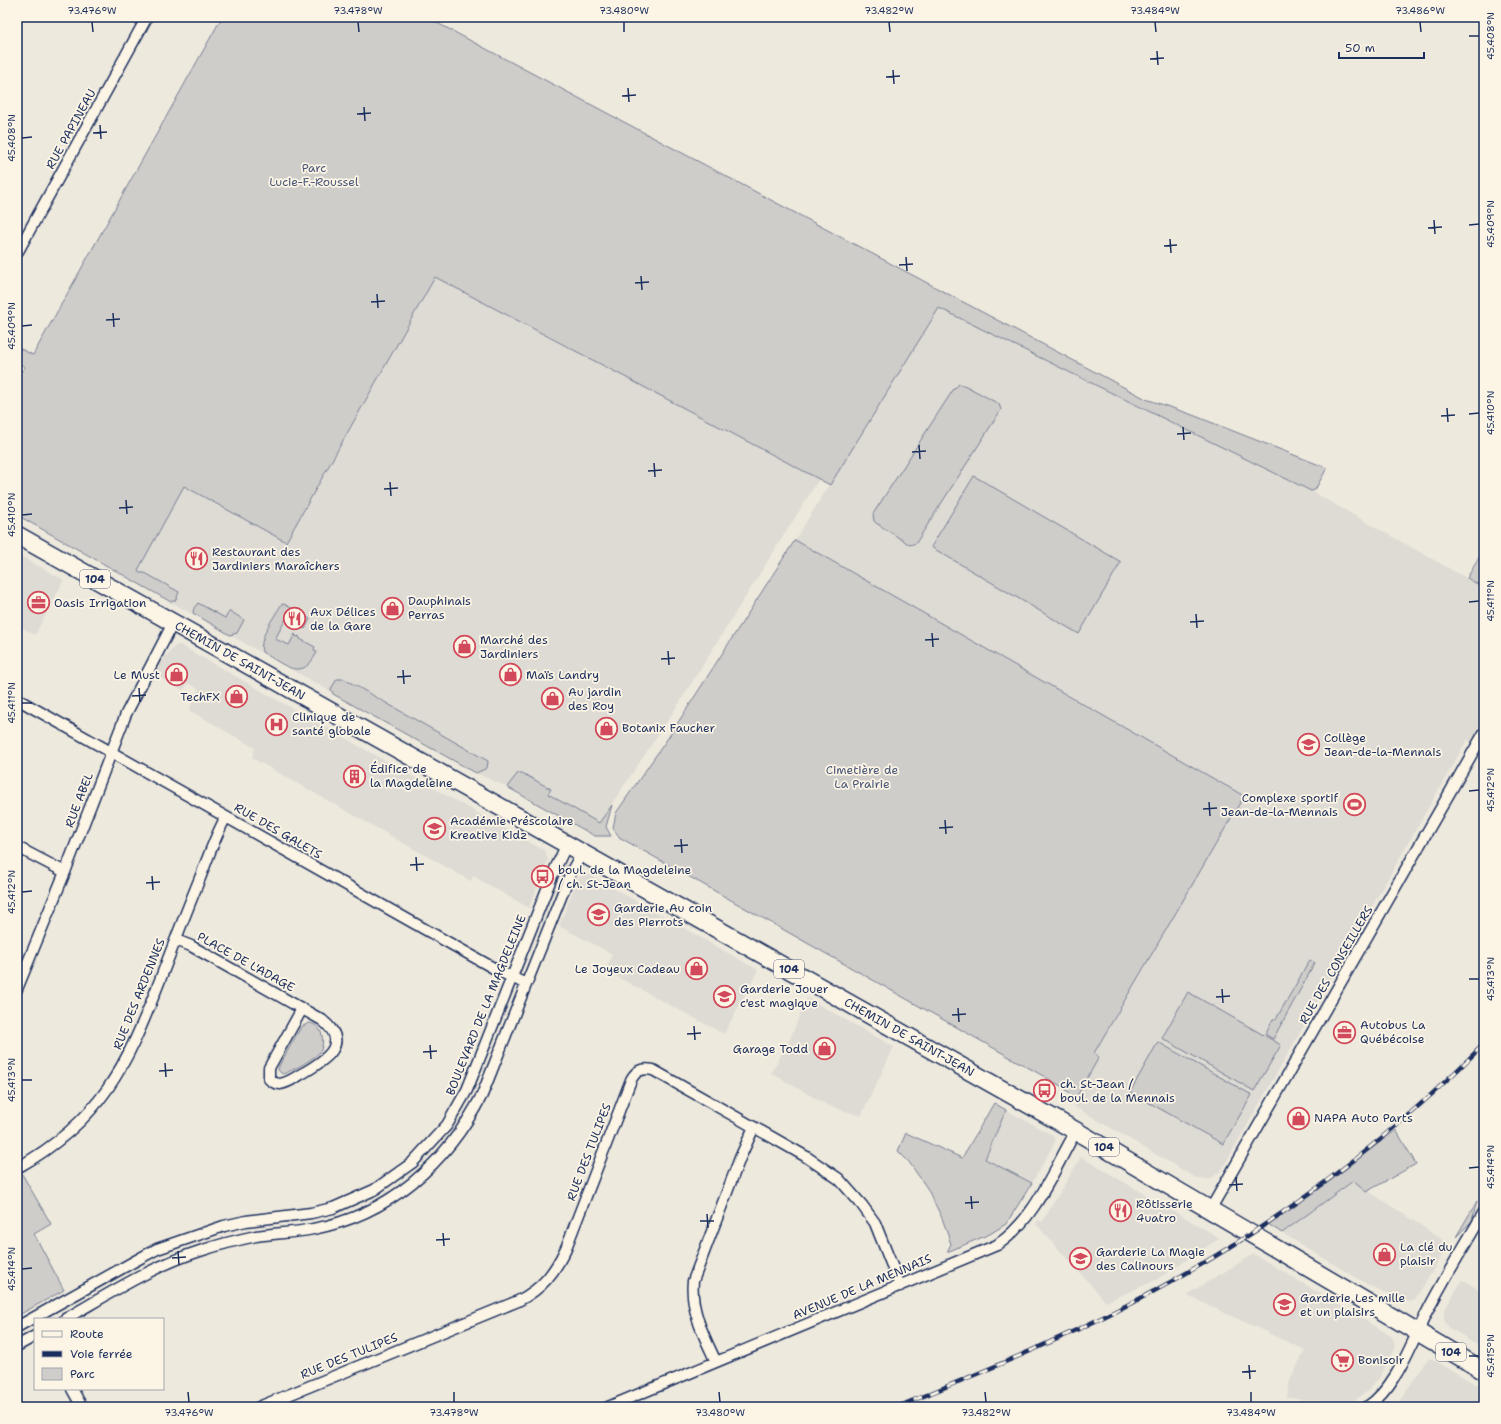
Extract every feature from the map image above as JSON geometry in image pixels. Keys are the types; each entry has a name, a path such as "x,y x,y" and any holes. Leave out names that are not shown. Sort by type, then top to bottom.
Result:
{"main road":[{"name":"CHEMIN DE SAINT-JEAN","path":"17,535 1076,1131 1484,1371"}],"street":[{"name":"RUE PAPINEAU","path":"17,253 148,17"},
{"name":"RUE ABEL","path":"17,989 65,872 135,693 173,623"},
{"name":"RUE DES GALETS","path":"17,699 511,978 526,984"},
{"name":"RUE DES CONSEILLERS","path":"1210,1210 1482,739"},
{"name":"RUE DES ARDENNES","path":"17,1168 50,1148 71,1130 99,1101 112,1083 138,1036 226,817"},
{"path":"17,847 65,872"},
{"name":"BOULEVARD DE LA MAGDELEINE","path":"38,1318 157,1250 224,1226 321,1211 355,1200 393,1178 422,1154 446,1125 464,1096 555,869 574,848"},
{"path":"67,1318 137,1278 184,1256 237,1240 325,1227 368,1211 402,1191 438,1160 464,1128 482,1095 571,872 574,848"},
{"name":"PLACE DE L'ADAGE","path":"176,940 191,946 322,1020 331,1028 334,1038 332,1051 324,1061 288,1081 281,1084 274,1083 269,1079 269,1068 302,1009"},
{"name":"RUE DES TULIPES","path":"259,1407 518,1301 546,1281 558,1266 564,1252 630,1080 637,1071 641,1069 653,1070 754,1127 815,1162 847,1186 862,1204 875,1224 900,1286"},
{"path":"716,1362 695,1311 692,1296 693,1281 740,1158 754,1127"},
{"name":"AVENUE DE LA MENNAIS","path":"608,1407 997,1245 1012,1234 1032,1208 1076,1131"},
{"path":"1367,1407 1384,1392 1418,1332 1431,1305 1483,1214"},
{"path":"284,1216 286,1233"},
{"name":"BOULEVARD DE LA MAGDELEINE","path":"17,1327 34,1320"},
{"path":"17,1346 34,1337"},
{"path":"73,1390 82,1407"}],"shaded area":[{"path":"435,277 819,479 676,708 599,823 507,787 476,773 130,579 182,485 286,542"},
{"name":"Collège Jean-de-la-Mennais","path":"939,308 1311,491 1484,588 1484,749 1467,740 1221,1171 1210,1179 1196,1178 1075,1107 1075,1103 1076,1098 1099,1057 1094,1053 1244,796 795,540"},
{"path":"17,554 64,580 35,635 17,625"},
{"path":"180,645 545,851 548,860 529,908 473,876 471,881 252,758 255,748 189,710 199,689 188,683 183,690 153,674 164,654 166,656 175,646"},
{"path":"583,875 590,875 758,970 724,1034 606,971 612,954 559,926 578,878"},
{"path":"807,998 894,1047 861,1116 827,1105 771,1073 789,1041"},
{"path":"1006,1110 1052,1135 1055,1139 1055,1142 1032,1183 985,1159"},
{"path":"1081,1157 1220,1238 1156,1280 1106,1302 1036,1224 1038,1220 1042,1222"},
{"path":"1353,1181 1449,1244 1414,1301 1407,1302 1370,1286 1282,1233"},
{"path":"1254,1254 1391,1336 1394,1341 1395,1349 1380,1377 1368,1391 1355,1400 1341,1403 1287,1398 1289,1383 1305,1350 1186,1295"},
{"path":"1462,1280 1484,1292 1484,1348 1449,1328 1444,1320 1444,1311"},
{"path":"1428,1359 1432,1359 1484,1389 1484,1407 1395,1407"}],"green space":[{"name":"Parc Lucie-F.-Roussel","path":"222,17 426,17 1146,399 1190,414 1327,468 1315,490 1311,491 939,308 830,485 435,277 286,542 184,486 138,570 140,573 145,573 179,592 176,600 171,602 17,515 17,372 22,371 25,367 17,362 17,347 33,355"},
{"path":"959,384 966,386 999,404 1001,410 916,543 910,545 876,523 874,521 873,514 953,390"},
{"path":"974,476 1121,562 1079,634 931,547"},
{"name":"Cimetière de La Prairie","path":"795,540 1244,796 1094,1053 1099,1057 1076,1098 1061,1086 619,837 613,828 616,813 670,735"},
{"path":"1484,549 1484,588 1467,578"},
{"path":"198,603 225,618 230,611 244,620 237,633 230,635 193,613 194,608"},
{"path":"284,604 310,619 305,629 300,626 302,620 289,613 275,639 289,645 295,634 296,637 299,636 300,639 315,647 314,650 317,652 311,661 305,667 299,669 286,666 262,652 265,634 281,605"},
{"path":"337,679 344,679 488,761 487,768 476,773 333,694 331,689"},
{"path":"518,773 522,773 551,789 548,794 599,823 612,805 606,827 611,836 595,836 507,787"},
{"path":"1310,960 1315,963 1273,1039 1265,1034 1273,1019 1276,1019"},
{"path":"1188,992 1281,1045 1254,1091 1162,1038"},
{"path":"309,1023 316,1025 319,1028 323,1040 321,1050 315,1057 291,1071 282,1074 278,1070 279,1066 301,1027"},
{"path":"1158,1042 1252,1095 1223,1144 1130,1092"},
{"path":"994,1103 1006,1110 985,1159 1032,1183 1006,1224 990,1234 947,1252 951,1244 942,1218 927,1188 909,1162 898,1151 906,1133 962,1158"},
{"path":"1396,1130 1416,1164 1366,1192 1353,1181 1282,1233 1268,1224 1322,1187"},
{"path":"22,1174 51,1224 34,1234 64,1290 17,1316 17,1177"},
{"path":"1477,1201 1472,1221 1456,1237"}],"railway":[{"path":"897,1407 1082,1327 1143,1297 1235,1244 1323,1184 1365,1151 1406,1117 1484,1044"}],"place":[{"name":"Restaurant des Jardiniers Maraîchers","path":"197,559"},
{"name":"Oasis Irrigation","path":"39,603"},
{"name":"Dauphinais Perras","path":"393,608"},
{"name":"Aux Délices de la Gare","path":"294,619"},
{"name":"Marché des Jardiniers","path":"465,647"},
{"name":"Le Must","path":"176,675"},
{"name":"Maïs Landry","path":"510,675"},
{"name":"TechFX","path":"236,697"},
{"name":"Au jardin des Roy","path":"552,699"},
{"name":"Clinique de santé globale","path":"277,724"},
{"name":"Botanix Faucher","path":"606,728"},
{"name":"Collège Jean-de-la-Mennais","path":"1309,745"},
{"name":"Édifice de la Magdeleine","path":"355,776"},
{"name":"Complexe sportif Jean-de-la-Mennais","path":"1354,805"},
{"name":"Académie Préscolaire Kreative Kidz","path":"434,828"},
{"name":"boul. de la Magdeleine / ch. St-Jean","path":"543,877"},
{"name":"Garderie Au coin des Pierrots","path":"599,915"},
{"name":"Le Joyeux Cadeau","path":"696,969"},
{"name":"Garderie Jouer c'est magique","path":"725,996"},
{"name":"Autobus La Québécoise","path":"1344,1032"},
{"name":"Garage Todd","path":"824,1049"},
{"name":"ch. St-Jean / boul. de la Mennais","path":"1045,1091"},
{"name":"NAPA Auto Parts","path":"1299,1118"},
{"name":"Rôtisserie 4uatro","path":"1121,1211"},
{"name":"La clé du plaisir","path":"1385,1254"},
{"name":"Garderie La Magie des Calinours","path":"1080,1259"},
{"name":"Garderie Les mille et un plaisirs","path":"1285,1305"},
{"name":"Bonisoir","path":"1342,1360"}]}
